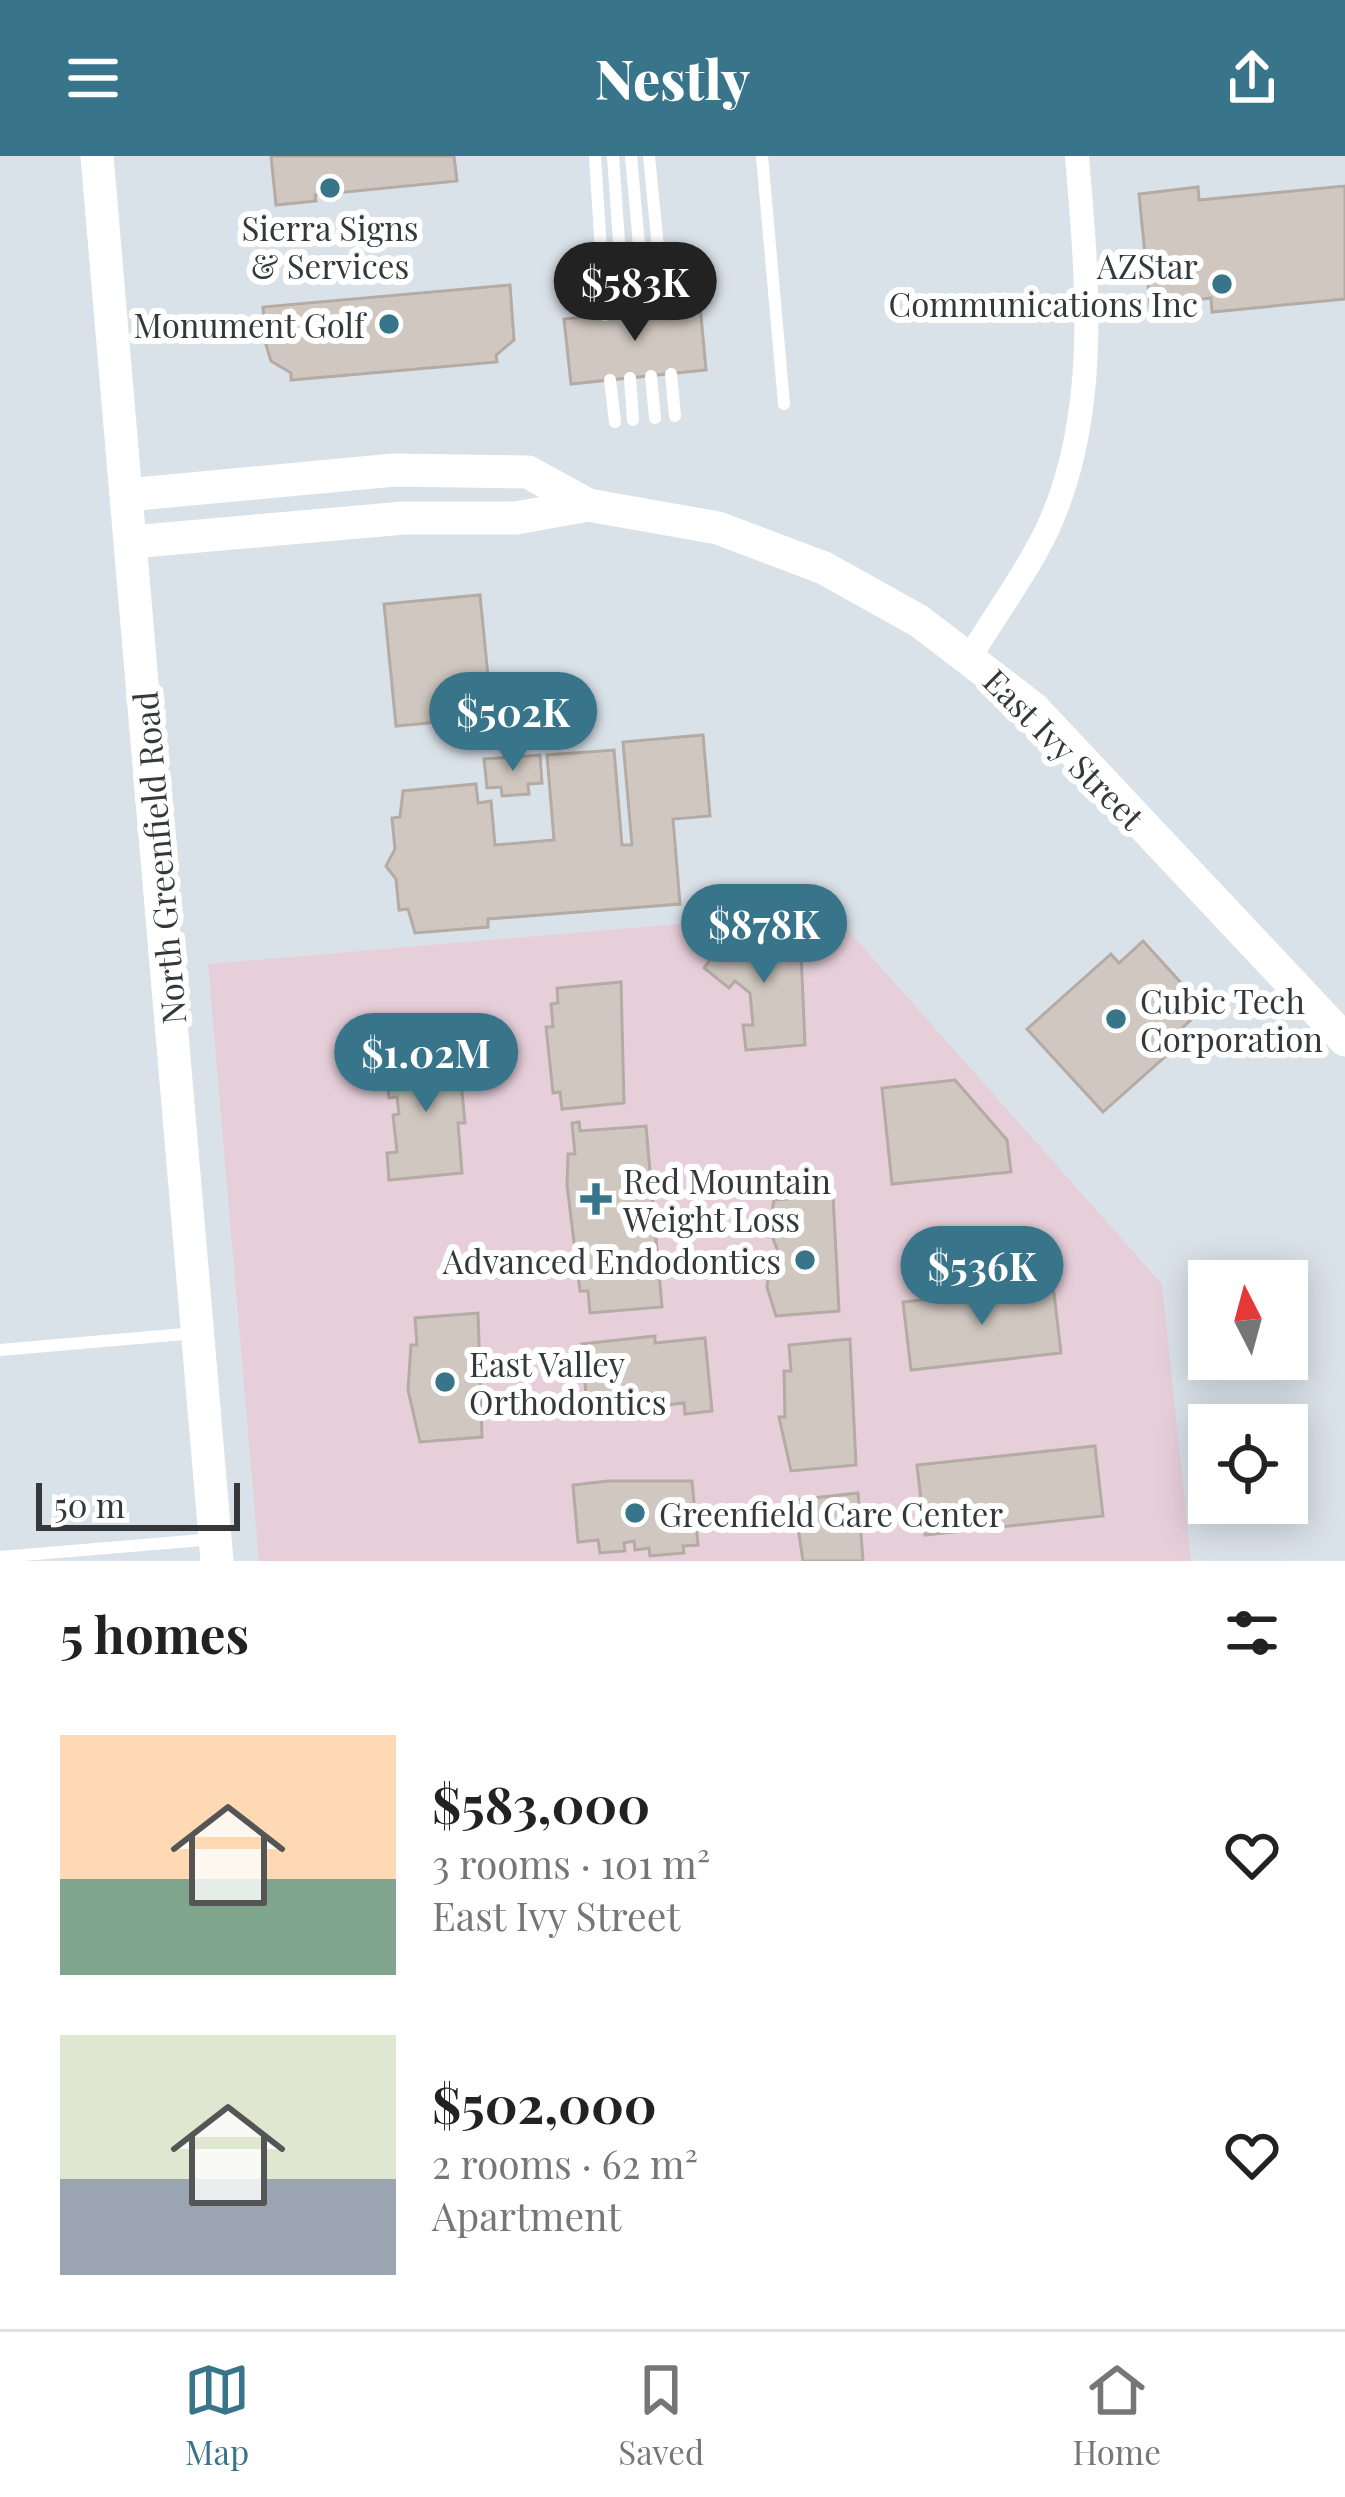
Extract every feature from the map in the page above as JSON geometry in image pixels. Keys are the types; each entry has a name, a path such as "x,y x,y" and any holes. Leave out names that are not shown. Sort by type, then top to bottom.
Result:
{"street":[{"name":"North Greenfield Road","path":"98,156 216,1550"},
{"path":"970,657 1047,529 1070,459 1087,334 1077,156"},
{"name":"East Ivy Street","path":"127,495 459,469 528,472 589,505 718,528 784,551 864,588 970,657 1033,708 1345,1040"},
{"name":"East Ivy Street","path":"131,542 404,518 516,518 589,505"}],"lane":[{"path":"595,156 605,315"},
{"path":"613,156 624,313"},
{"path":"631,156 645,310"},
{"path":"649,156 664,309"},
{"path":"762,156 784,404"},
{"path":"671,374 675,416"},
{"path":"651,376 655,418"},
{"path":"630,378 633,420"},
{"path":"610,380 615,422"},
{"path":"0,1350 198,1333"},
{"path":"0,1557 216,1550"}],"shaded area":[{"path":"831,911 1162,1284 1191,1561 259,1561 208,964"}],"building":[{"name":"Sierra Signs & Services","path":"271,156 454,156 457,181 315,195 316,201 276,205"},
{"path":"1345,186 1345,299 1212,312 1211,298 1150,305 1139,194 1198,187 1199,200"},
{"name":"Monument Golf","path":"510,285 514,340 496,355 497,362 291,380 291,373 271,361 266,345 263,307"},
{"path":"700,305 706,370 571,384 564,319"},
{"path":"480,595 492,717 396,726 384,604"},
{"path":"703,735 710,816 673,819 680,904 488,919 488,927 415,933 408,909 399,910 396,879 386,866 395,849 392,818 400,817 403,791 476,784 478,803 491,801 495,845 554,840 547,755 614,750 622,845 632,845 623,742"},
{"path":"540,755 542,783 528,784 529,794 502,796 501,787 487,788 484,759"},
{"path":"778,933 801,952 805,1045 746,1050 743,1025 753,1025 750,993 735,981 729,988 704,968 710,960 702,953 712,940"},
{"name":"Cubic Tech Corporation","path":"1143,941 1204,1008 1180,1030 1186,1038 1103,1112 1027,1029 1111,954 1119,963"},
{"path":"621,982 624,1103 562,1109 560,1092 553,1093 546,1027 553,1027 551,1004 558,1003 557,988"},
{"path":"458,1050 465,1123 458,1123 462,1173 389,1180 387,1153 397,1152 393,1115 399,1114 397,1097 389,1098 386,1068 399,1067 398,1055"},
{"path":"955,1080 1007,1140 1011,1172 892,1184 882,1088"},
{"path":"579,1122 580,1131 646,1126 662,1307 590,1313 588,1291 580,1291 567,1185 568,1154 575,1154 572,1123"},
{"name":"Advanced Endodontics","path":"833,1195 839,1311 776,1316 767,1287 771,1255 779,1254 769,1228 774,1200"},
{"path":"1053,1285 1061,1353 911,1370 903,1302"},
{"name":"East Valley Orthodontics","path":"478,1313 482,1437 420,1442 408,1390 411,1345 417,1345 415,1318"},
{"path":"655,1336 655,1343 705,1338 712,1411 685,1414 684,1403 647,1407 646,1402 629,1404 630,1412 600,1414 599,1402 587,1403 581,1344"},
{"path":"850,1339 856,1465 791,1471 779,1417 785,1417 789,1345"},
{"path":"1095,1446 1103,1516 925,1535 917,1465"},
{"name":"Greenfield Care Center","path":"692,1481 698,1545 683,1546 684,1553 650,1556 649,1548 635,1550 634,1541 624,1543 625,1551 600,1553 598,1540 578,1542 573,1485"},
{"path":"858,1493 863,1561 803,1561 794,1500"}],"place":[{"name":"Sierra Signs & Services","path":"330,188"},
{"name":"AZStar Communications Inc","path":"1222,284"},
{"name":"Monument Golf","path":"389,324"},
{"name":"Cubic Tech Corporation","path":"1116,1019"},
{"name":"Red Mountain Weight Loss","path":"596,1199"},
{"name":"Advanced Endodontics","path":"805,1260"},
{"name":"East Valley Orthodontics","path":"445,1382"},
{"name":"Greenfield Care Center","path":"635,1513"}]}
